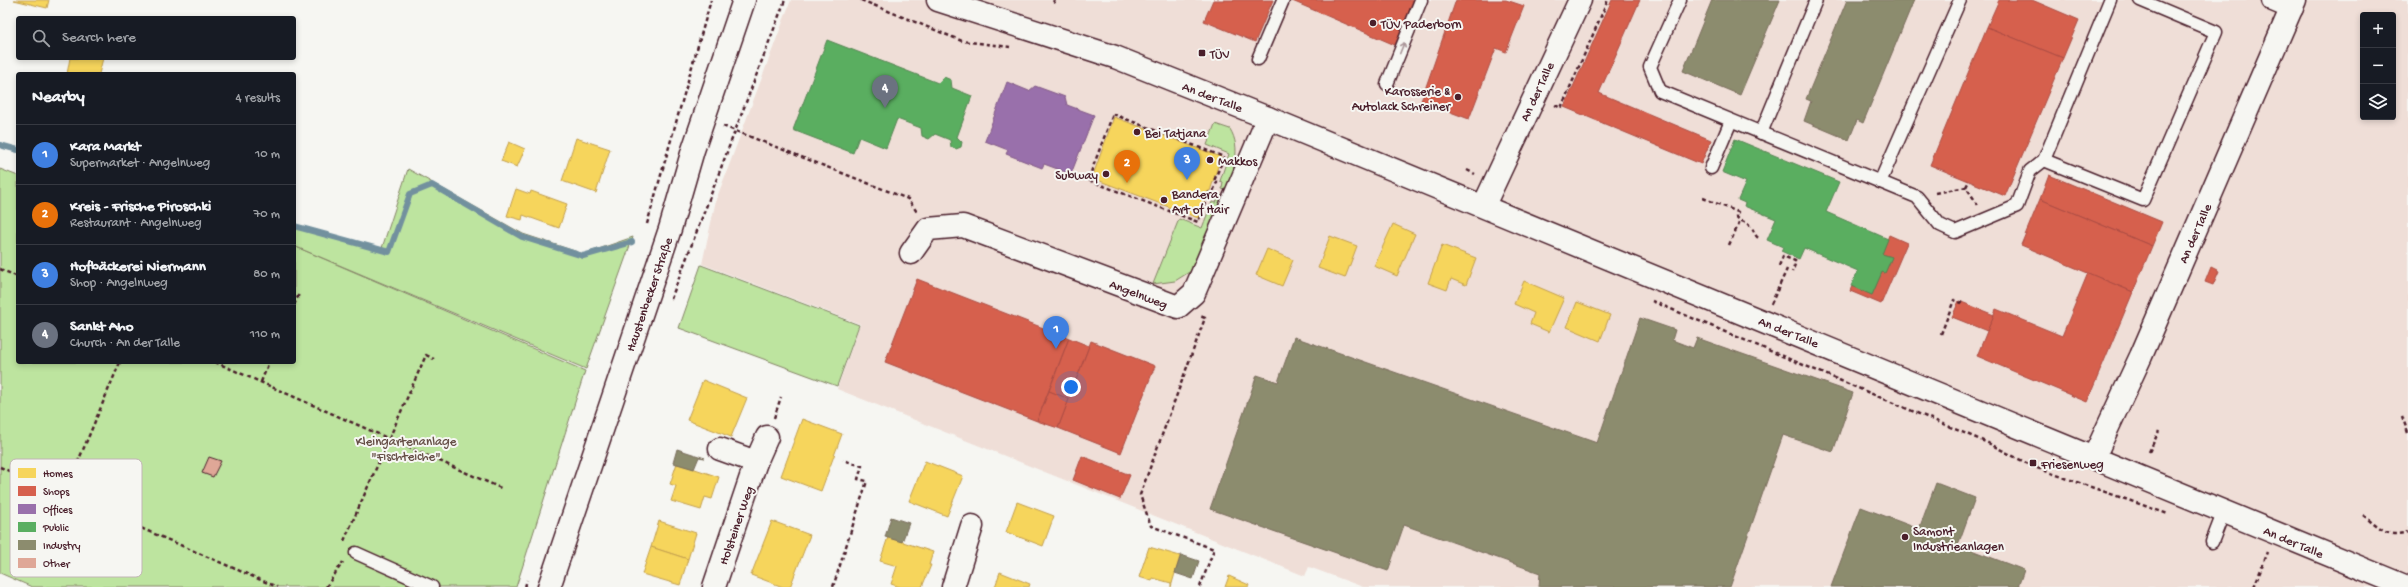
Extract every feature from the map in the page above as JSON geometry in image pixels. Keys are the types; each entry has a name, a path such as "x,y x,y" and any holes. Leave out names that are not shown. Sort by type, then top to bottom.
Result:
{"street":[{"name":"Haustenbecker Straße","path":"549,587 670,229 704,118 744,0"},
{"name":"An der Talle","path":"938,0 1115,57 1268,118 1484,205 2094,457 2137,477 2224,511 2276,534 2407,587"},
{"name":"An der Talle","path":"1484,205 1580,0"},
{"name":"An der Talle","path":"2094,457 2141,356 2287,3"},
{"name":"Angelnweg","path":"911,254 928,229 963,226 1178,307 1194,293 1268,118"},
{"name":"Holsteiner Weg","path":"714,587 756,462 767,437"},
{"path":"720,449 756,462"},
{"path":"953,587 972,526"}],"lane":[{"path":"1258,59 1283,0"},
{"path":"1387,84 1421,0"},
{"path":"1680,0 1650,67 1660,91 1917,197 1940,225 1955,232 2017,206 2030,171 2044,160 2110,0"},
{"path":"1761,133 1816,0"},
{"path":"1880,182 1960,0"},
{"path":"2044,160 2143,200 2216,32 2140,0"},
{"path":"1711,168 1731,121"},
{"path":"2212,542 2224,511"},
{"path":"351,554 432,587"}],"path":[{"path":"646,229 711,0"},
{"path":"670,303 712,195 734,130 785,0"},
{"path":"861,0 962,41 1016,48"},
{"path":"1053,0 1056,5"},
{"path":"1534,96 1561,108 1608,0"},
{"path":"1113,114 1224,157 1214,181 1216,182 1212,194 1209,193 1198,222 1088,180 1113,114"},
{"path":"704,118 908,199"},
{"path":"1966,187 1969,181"},
{"path":"1966,187 1987,219"},
{"path":"1917,197 1966,187"},
{"path":"1703,198 1738,212 1736,216 1740,221 1749,225 1755,236 1760,239"},
{"path":"1729,245 1740,221"},
{"path":"1779,266 1783,256 1789,257 1796,262 1792,272"},
{"path":"0,269 16,275"},
{"path":"1764,321 1787,269"},
{"path":"296,301 299,294"},
{"path":"1650,300 1988,443 2034,467 2091,488 2139,502 2174,516"},
{"path":"1941,334 1954,300 1962,303"},
{"path":"1178,307 1205,318 1140,495 1151,526 1214,549 1200,587"},
{"path":"346,537 426,355 434,359"},
{"path":"79,459 119,364"},
{"path":"219,364 503,488"},
{"path":"261,382 268,364"},
{"path":"2402,416 2408,433"},
{"path":"2149,452 2159,431"},
{"path":"833,587 867,481 858,478 862,466 843,460"},
{"path":"0,467 10,471"},
{"path":"2363,515 2384,532 2394,536 2408,532"},
{"path":"142,529 277,587"},
{"path":"2254,587 2276,534"},
{"path":"2261,552 2274,558"},
{"path":"326,587 351,554"},
{"path":"525,587 530,572"}],"shaded area":[{"path":"791,0 2408,0 2408,587 1363,587 1309,567 1305,576 837,389 860,324 702,264 716,200","holes":["1216,203 1175,281 1179,219 1202,228"]}],"green space":[{"path":"1215,124 1230,129 1234,137 1236,152 1228,191 1222,189 1223,182 1220,181 1229,154 1207,145"},
{"name":"Kleingartenanlage \"Fischteiche\"","path":"0,169 16,175 16,364 296,364 296,247 585,371 516,587 32,587 0,573"},
{"path":"408,169 523,234 584,254 633,237 586,369 296,247 296,226 381,251"},
{"path":"1219,195 1225,197 1194,269 1175,281 1153,284 1179,219 1202,228 1212,202 1216,203"},
{"path":"701,265 859,325 837,386 679,328"}],"building: Homes":[{"path":"14,0 49,0 47,8"},
{"path":"70,60 102,60 100,72 67,72"},
{"path":"1114,117 1221,157 1210,191 1208,191 1198,218 1092,178"},
{"path":"576,138 610,149 596,193 562,181"},
{"path":"509,142 525,149 517,167 501,161"},
{"path":"516,189 530,194 531,191 567,204 559,228 523,215 522,220 507,216"},
{"path":"1393,224 1415,234 1397,276 1374,266"},
{"path":"1330,236 1357,246 1345,278 1318,268"},
{"path":"1442,245 1476,258 1466,285 1451,279 1447,290 1428,283"},
{"path":"1267,249 1293,260 1282,286 1256,275"},
{"path":"1524,281 1564,298 1549,332 1530,324 1534,313 1514,304"},
{"path":"1577,302 1610,315 1600,341 1567,327"},
{"path":"703,380 747,398 731,437 687,420"},
{"path":"802,419 842,434 821,491 781,476"},
{"path":"925,461 963,476 947,516 909,501"},
{"path":"677,463 719,477 712,499 705,497 701,510 671,501 676,486 670,484"},
{"path":"1017,502 1054,516 1043,546 1006,532"},
{"path":"659,521 696,533 688,559 651,547"},
{"path":"772,521 810,535 790,587 783,587 751,575"},
{"path":"888,537 933,552 929,565 931,565 922,587 900,587 891,584 897,566 880,561"},
{"path":"651,547 688,559 680,585 642,574"},
{"path":"1149,547 1180,556 1171,587 1171,583 1153,578 1152,581 1139,577"},
{"path":"1000,572 1030,584 1029,587 995,587"},
{"path":"1229,576 1249,585 1248,587 1225,587"}],"building: Shops":[{"path":"1213,0 1273,0 1255,42 1204,21"},
{"name":"TÜV Paderborn","path":"1290,0 1414,0 1395,45"},
{"path":"1456,0 1506,0 1524,6 1506,52 1496,48 1469,119 1421,101"},
{"path":"1612,0 1640,0 1599,93 1711,140 1701,164 1564,107"},
{"path":"1999,0 2032,0 2079,20 2063,58 1987,27"},
{"path":"1987,27 2063,58 2005,196 1930,165"},
{"path":"2049,175 2162,222 2152,246 2040,199"},
{"path":"2040,199 2152,246 2133,292 2021,245"},
{"path":"1889,235 1907,243 1881,304 1850,291 1852,286 1872,295 1882,272 1885,273 1892,257 1882,254"},
{"path":"2211,267 2219,271 2213,285 2205,282"},
{"path":"2088,273 2133,292 2087,402 1977,356 1996,309 2062,336"},
{"path":"917,279 1069,338 1037,421 885,362"},
{"path":"1959,301 1994,315 1987,331 1952,317"},
{"path":"1069,338 1089,346 1069,399 1049,391"},
{"path":"1091,341 1155,366 1121,453 1058,428"},
{"path":"1049,391 1069,399 1058,428 1037,421"},
{"path":"1082,456 1130,475 1120,499 1073,480"}],"building: Offices":[{"path":"1007,82 1029,91 1035,86 1065,97 1067,105 1094,115 1071,174 1044,164 1042,168 1006,154 1008,150 985,141"}],"building: Public":[{"path":"827,40 938,83 944,77 951,80 952,88 972,96 957,137 962,142 961,147 956,149 951,147 950,140 935,134 929,139 922,136 921,128 897,119 886,148 859,137 853,153 793,130"},
{"path":"1735,139 1839,182 1826,212 1888,239 1882,254 1892,257 1885,273 1882,272 1872,295 1851,286 1858,271 1804,248 1799,259 1781,251 1783,247 1767,240 1776,219 1744,206 1745,203 1738,200 1746,182 1722,172"}],"building: Industry":[{"path":"1712,0 1780,0 1740,95 1683,71"},
{"path":"1847,0 1914,0 1863,123 1857,120 1849,140 1804,121 1811,101 1806,99"},
{"path":"1640,318 1675,330 1672,340 1693,348 1697,338 1853,393 1833,452 1783,435 1730,587 1539,587 1540,573 1404,525 1388,571 1210,509 1257,375 1278,382 1294,337 1597,443"},
{"path":"677,449 705,458 699,457 694,469 673,463"},
{"name":"Samont Industrieanlagen","path":"1936,483 1975,498 1958,545 2024,570 2018,587 1831,587 1861,507 1919,529"},
{"path":"891,517 909,523 902,542 885,537"},
{"path":"1181,555 1199,561 1193,579 1175,573"}],"building: Other":[{"path":"209,457 221,461 213,477 202,473"}],"waterway":[{"path":"0,145 16,149"},
{"path":"296,227 389,252 410,194 432,185 522,237 583,256 632,242"}],"place":[{"name":"TÜV Paderborn","path":"1373,23"},
{"name":"TÜV","path":"1202,53"},
{"name":"Karosserie & Autolack Schreiner","path":"1458,97"},
{"name":"Sankt Aho","path":"885,108"},
{"name":"Bei Tatjana","path":"1137,132"},
{"name":"Makkos","path":"1210,160"},
{"name":"Subway","path":"1106,174"},
{"name":"Hofbäckerei Niermann","path":"1187,180"},
{"name":"Kreis - Frische Piroschki","path":"1127,183"},
{"name":"Bandera Art of Hair","path":"1164,200"},
{"name":"Kara Markt","path":"1056,349"},
{"name":"Friesenweg","path":"2033,463"},
{"name":"Samont Industrieanlagen","path":"1905,537"}]}
